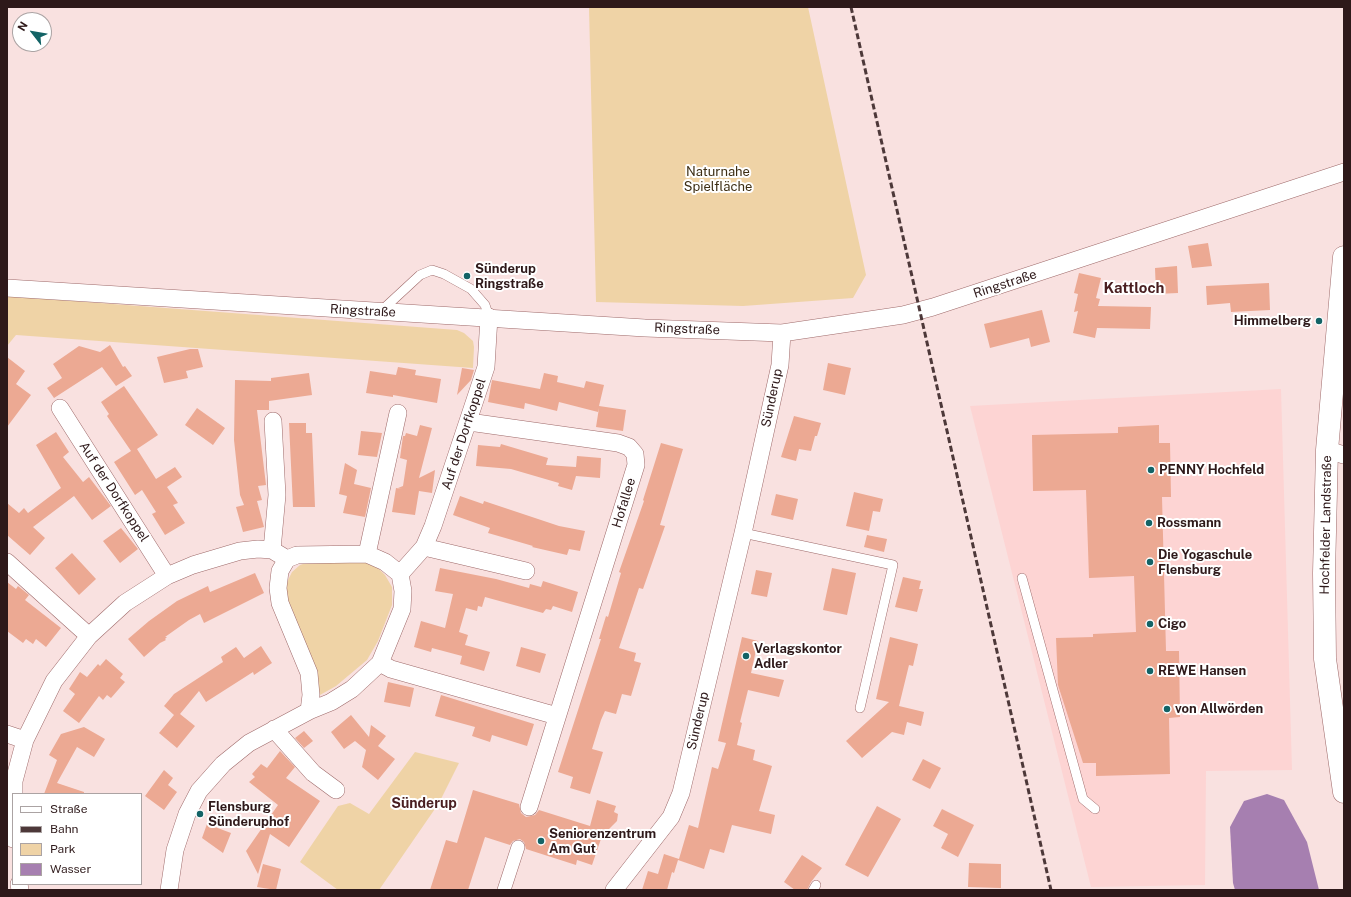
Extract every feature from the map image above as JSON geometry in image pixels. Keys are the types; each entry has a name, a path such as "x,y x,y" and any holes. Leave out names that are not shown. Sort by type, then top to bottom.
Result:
{"main road":[{"name":"Hochfelder Landstraße","path":"1344,258 1336,452 1324,573 1325,658 1344,792"}],"street":[{"name":"Ringstraße","path":"7,288 380,312 489,317 645,328 782,333 903,315 933,308 1344,172"},
{"name":"Auf der Dorfkoppel","path":"400,574 424,547 433,526 469,422 486,367 489,317"},
{"name":"Sünderup","path":"614,890 671,817 681,793 743,533 780,365 782,333"},
{"name":"Auf der Dorfkoppel","path":"60,408 167,576"},
{"path":"367,554 398,413"},
{"path":"272,550 276,495 273,421"},
{"name":"Hofallee","path":"469,422 618,443 629,447 635,454 636,465 529,807"},
{"path":"424,547 526,571"},
{"path":"14,793 14,781 25,740 54,681 89,636 125,603 167,576 193,565 240,551 258,549 272,550 287,559"},
{"path":"169,890 175,850 187,814 199,791 223,764 249,743 309,711 331,702 352,689 380,663 402,609 403,591 400,574 385,562 367,554 311,553 297,555 287,559 280,572 278,588 280,603 309,673 311,695 309,711"},
{"path":"7,562 89,636"},
{"path":"380,663 391,669 557,716"},
{"path":"274,729 313,773 336,790"},
{"path":"7,734 25,740"},
{"path":"504,890 518,847"}],"lane":[{"path":"380,312 420,274 432,270 444,274 471,289 484,305 489,317"},
{"path":"743,533 893,565 860,708"},
{"path":"1022,578 1083,800 1094,809"}],"shaded area":[{"path":"1281,389 1292,770 1206,771 1205,885 1091,887 970,406"}],"green space":[{"name":"Naturnahe Spielfläche","path":"589,7 808,7 866,275 853,298 743,306 596,302"},
{"path":"7,296 457,330 464,333 473,341 473,368 16,335 7,346"},
{"path":"309,562 366,562 379,569 385,575 392,587 392,605 378,641 367,660 336,686 320,695 286,598 285,586 292,572 300,565"},
{"path":"415,752 459,763 439,803 379,890 338,890 300,862 338,806 350,803 369,814"}],"water":[{"path":"1267,794 1284,800 1307,842 1319,890 1235,890 1233,883 1230,827 1244,801"}],"building":[{"path":"1208,243 1212,266 1192,268 1188,246"},
{"path":"1177,266 1178,293 1156,294 1155,268"},
{"path":"1079,273 1101,278 1096,298 1100,299 1098,306 1151,307 1150,329 1097,328 1095,338 1073,333 1078,311 1074,312 1078,294 1074,293"},
{"path":"1269,283 1270,310 1231,312 1230,303 1207,305 1206,286"},
{"path":"1042,310 1050,342 1031,347 1029,338 990,348 984,324"},
{"path":"110,345 123,367 125,366 132,376 116,386 102,367 54,398 47,388 62,378 53,364 79,346 100,352"},
{"path":"190,349 198,349 203,367 186,371 188,378 164,383 157,357"},
{"path":"7,357 25,371 16,384 31,395 7,427"},
{"path":"828,363 851,368 845,395 823,390"},
{"path":"398,367 416,370 415,375 441,379 437,403 393,395 393,397 366,393 370,371 396,375"},
{"path":"462,368 474,370 471,380 457,395"},
{"path":"309,373 312,395 269,401 269,410 257,410 266,485 258,486 262,500 257,501 264,527 243,532 236,507 244,505 240,495 234,440 235,380 271,381 271,378"},
{"path":"544,373 558,376 557,382 584,388 586,381 604,385 599,406 626,410 623,431 596,427 599,408 598,412 559,402 557,411 525,403 524,409 488,402 492,380 540,389"},
{"path":"124,386 158,435 137,449 156,479 175,467 182,477 167,487 178,503 173,505 185,523 165,535 152,514 156,512 142,490 135,495 114,462 131,451 107,416 109,414 101,402"},
{"path":"197,408 225,428 213,445 185,425"},
{"path":"794,416 821,423 817,436 815,436 811,451 799,449 796,461 781,457"},
{"path":"289,423 306,423 306,433 312,433 315,507 293,507"},
{"path":"420,425 432,428 419,478 435,470 432,493 419,491 415,515 392,512 396,488 402,489 398,488 403,486 407,460 400,458 403,436 405,436 406,433 417,436"},
{"path":"1159,425 1159,443 1170,443 1171,497 1162,497 1166,651 1179,651 1180,717 1169,718 1170,774 1096,776 1096,763 1083,763 1058,685 1056,638 1093,637 1093,634 1136,632 1134,576 1089,578 1086,490 1033,491 1032,435 1118,433 1118,427"},
{"path":"361,431 382,433 377,457 358,455"},
{"path":"56,432 69,452 63,457 83,482 89,477 111,506 92,520 74,496 33,527 45,538 30,555 7,535 7,503 19,513 24,508 28,513 61,488 36,445"},
{"path":"661,443 683,449 660,525 665,526 643,589 639,588 619,648 636,653 634,661 641,663 631,696 622,694 616,714 605,711 601,720 592,749 603,752 590,794 570,788 573,777 558,772 601,639 599,639 606,616 608,617 621,573 619,572 644,501 643,500"},
{"path":"501,444 548,458 546,465 576,467 577,456 601,458 600,478 576,476 572,490 558,486 559,483 511,469 476,466 478,445 500,447"},
{"path":"345,463 357,470 354,484 371,488 365,517 343,513 347,496 339,494"},
{"path":"854,492 883,499 880,512 873,511 869,531 846,526"},
{"path":"776,494 798,499 793,520 771,515"},
{"path":"460,496 483,504 484,501 559,526 585,531 580,551 569,549 567,555 532,547 533,546 488,533 490,528 453,515"},
{"path":"121,528 138,549 120,563 103,541"},
{"path":"867,535 887,539 884,552 864,547"},
{"path":"72,553 96,579 79,595 55,568"},
{"path":"440,568 496,579 529,588 530,584 541,587 543,581 578,592 572,612 553,606 551,610 546,609 543,613 485,597 482,607 478,606 477,611 466,608 459,632 468,635 465,645 490,652 484,671 460,664 462,656 432,648 431,652 414,647 421,621 445,628 453,594 435,591"},
{"path":"832,568 856,573 847,615 823,610"},
{"path":"756,570 772,573 767,597 751,594"},
{"path":"255,573 264,593 204,623 200,614 165,637 167,637 165,639 166,640 160,643 144,657 128,639 149,621 177,601 208,586 210,592"},
{"path":"903,577 921,581 919,589 923,589 917,612 895,607"},
{"path":"7,582 16,589 18,586 29,595 25,600 61,628 46,647 36,639 33,644 26,639 23,643 7,631"},
{"path":"742,637 758,641 751,673 784,680 779,697 748,690 740,722 742,723 737,745 755,750 753,760 772,766 759,811 775,815 771,834 732,825 724,853 710,849 704,869 678,860 674,873 672,872 667,890 642,890 648,871 658,874 664,854 679,859 689,825 698,828 712,767 718,769 726,743 718,741"},
{"path":"890,637 918,644 913,666 909,665 899,706 924,712 921,726 907,722 904,735 892,732 862,758 846,741 889,702 876,699"},
{"path":"261,646 272,663 254,675 253,672 206,702 199,691 180,714 195,726 177,748 159,733 174,715 164,706 174,694 223,662 221,657 236,647 244,658"},
{"path":"521,647 546,654 540,673 516,666"},
{"path":"106,659 123,674 120,678 125,682 111,698 107,695 103,700 99,696 79,723 63,711 75,694 69,689 80,672 87,677 98,664 100,666"},
{"path":"388,682 414,688 410,707 384,702"},
{"path":"441,695 534,724 527,746 492,735 490,742 472,736 475,727 435,716"},
{"path":"351,715 369,737 371,725 386,736 378,746 395,759 378,780 362,767 366,750 355,741 344,749 331,732"},
{"path":"84,727 105,739 94,757 77,747 57,783 84,793 44,793 57,760 49,755 61,734"},
{"path":"304,731 313,741 304,748 295,738"},
{"path":"280,751 295,767 286,778 320,801 289,847 270,834 258,874 246,851 278,805 249,782 255,777 252,774 261,764 267,768"},
{"path":"923,759 941,768 930,789 912,780"},
{"path":"164,770 173,778 168,785 177,792 164,810 145,796"},
{"name":"Seniorenzentrum Am Gut","path":"473,790 519,804 521,813 526,817 535,815 539,810 590,826 597,800 616,806 614,812 618,814 617,821 602,836 592,865 577,860 576,865 526,849 524,842 520,839 513,841 510,845 485,837 468,890 430,890 446,840 457,843"},
{"path":"877,806 901,819 868,877 845,865"},
{"path":"942,809 974,825 958,857 941,848 948,834 933,826"},
{"path":"207,824 231,833 223,853 202,838"},
{"path":"802,855 822,868 811,882 807,890 795,890 784,882"},
{"path":"969,863 1001,864 1001,888 968,887"},
{"path":"263,864 281,869 276,890 257,887"}],"railway":[{"path":"851,7 1051,890"}],"place":[{"name":"Sünderup Ringstraße","path":"467,276"},
{"name":"Himmelberg","path":"1319,321"},
{"name":"PENNY Hochfeld","path":"1151,470"},
{"name":"Rossmann","path":"1149,523"},
{"name":"Die Yogaschule Flensburg","path":"1150,562"},
{"name":"Cigo","path":"1150,624"},
{"name":"Verlagskontor Adler","path":"746,656"},
{"name":"REWE Hansen","path":"1150,671"},
{"name":"von Allwörden","path":"1167,709"},
{"name":"Flensburg Sünderuphof","path":"200,814"},
{"name":"Seniorenzentrum Am Gut","path":"541,841"}],"district":[{"name":"Kattloch","path":"1134,288"},
{"name":"Sünderup","path":"424,804"}]}
